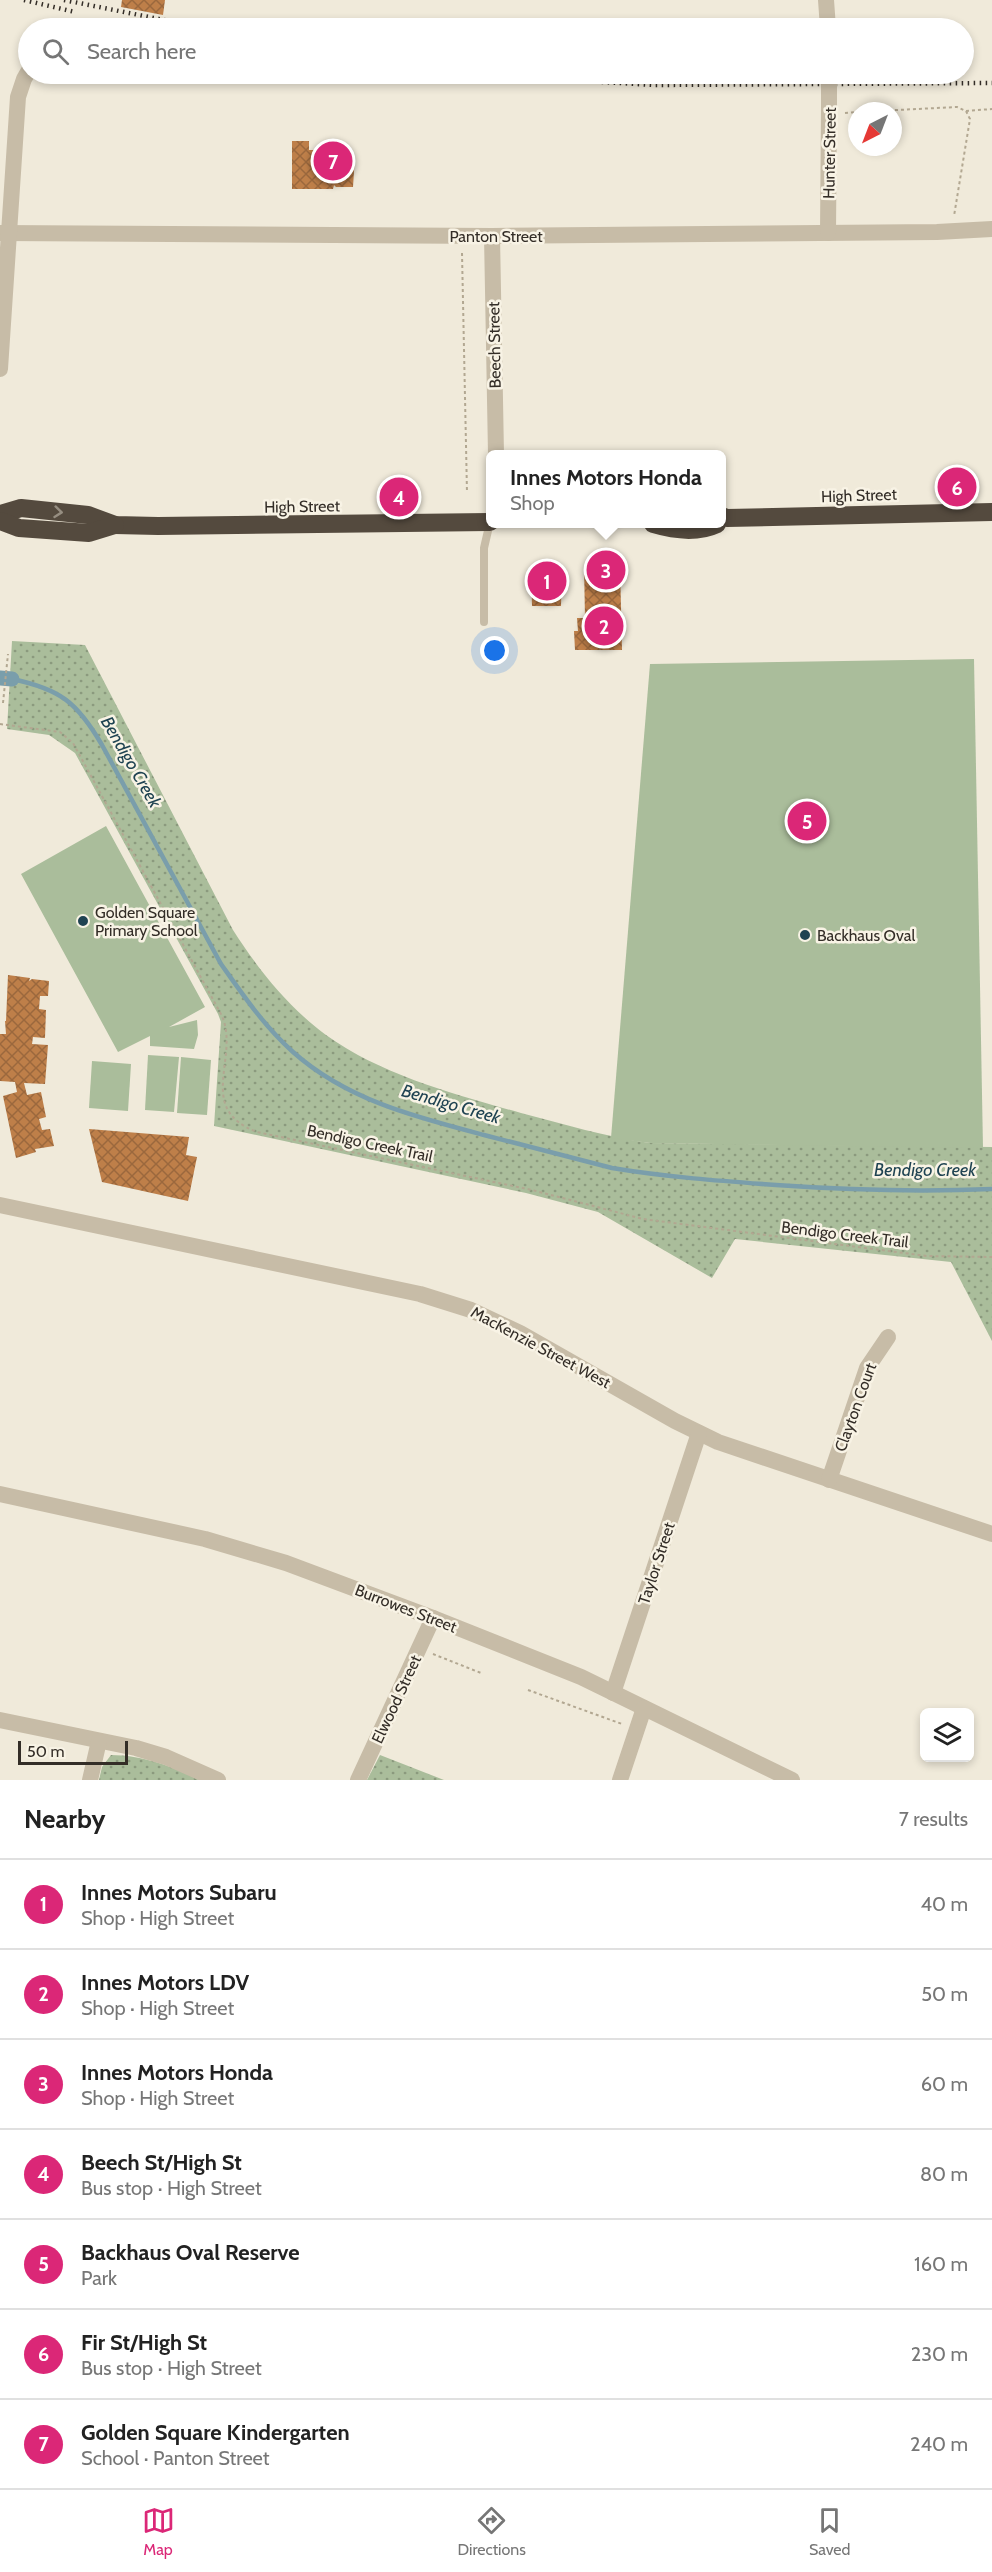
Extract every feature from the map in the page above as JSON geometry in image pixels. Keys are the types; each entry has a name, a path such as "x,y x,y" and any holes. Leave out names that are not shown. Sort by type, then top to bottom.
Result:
{"highway":[{"name":"High Street","path":"0,514 21,508 88,515 115,525"},
{"name":"High Street","path":"726,520 992,512"},
{"name":"High Street","path":"0,521 19,528 89,533 115,525 218,527 486,521"},
{"name":"High Street","path":"668,528 707,528"}],"street":[{"path":"826,0 827,18"},
{"path":"0,369 5,233 18,97 22,84"},
{"name":"Hunter Street","path":"828,233 829,84"},
{"name":"Panton Street","path":"5,233 492,236 992,229"},
{"name":"Beech Street","path":"492,236 496,450"},
{"name":"MacKenzie Street West","path":"0,1205 409,1291 446,1301 520,1333 699,1433 741,1451 992,1533"},
{"name":"Clayton Court","path":"829,1480 867,1368 888,1337"},
{"name":"Taylor Street","path":"613,1693 699,1433"},
{"name":"Burrowes Street","path":"0,1494 234,1547 286,1563 581,1677 792,1780"},
{"name":"Elwood Street","path":"358,1780 433,1618"},
{"path":"620,1780 644,1708"},
{"path":"0,1720 166,1757 218,1780"},
{"path":"90,1780 99,1741"}],"lane":[{"path":"484,622 484,548 488,528"}],"path":[{"path":"902,110 957,107 966,111 992,109"},
{"path":"951,231 970,119 966,111"},
{"path":"462,250 467,493"},
{"path":"3,703 8,654"},
{"name":"Bendigo Creek Trail","path":"0,724 60,732 73,743 222,1016 226,1034 223,1096 230,1115 243,1126 257,1132 532,1190 643,1220 927,1256 992,1257"},
{"path":"426,1651 481,1672"},
{"path":"528,1690 624,1725"}],"green space":[{"path":"12,641 85,645 233,930 243,945 275,987 312,1024 371,1062 395,1073 471,1099 585,1130 650,1143 992,1147 992,1341 951,1262 735,1239 712,1278 598,1212 526,1193 214,1126 221,1022 218,1014 75,753 49,735 7,729"},
{"path":"974,659 983,1148 650,1143 611,1138 650,664"},
{"path":"106,826 205,1007 169,1027 197,1020 198,1035 194,1049 150,1046 150,1036 118,1052 21,874"},
{"path":"148,1055 179,1057 174,1112 145,1110"},
{"path":"181,1057 211,1060 207,1115 177,1113"},
{"path":"92,1061 131,1064 128,1111 89,1108"},
{"path":"111,1755 156,1762 199,1780 99,1780 102,1767"},
{"path":"380,1755 444,1780 367,1780"}],"building":[{"path":"122,0 165,0 163,15 121,7"},
{"path":"292,141 309,141 309,150 326,150 326,157 355,156 353,187 334,185 333,189 292,189"},
{"path":"562,564 561,606 532,606 531,565"},
{"path":"584,565 620,565 622,650 575,650 574,631 578,631 577,618 585,618"},
{"path":"8,975 30,978 29,981 32,979 49,981 48,996 40,996 39,1009 46,1010 45,1038 33,1037 32,1044 48,1045 45,1084 24,1083 27,1095 41,1092 46,1117 39,1119 42,1130 50,1129 54,1146 35,1149 36,1152 16,1158 3,1096 17,1092 15,1082 0,1081 0,1034 6,1034"},
{"path":"89,1129 189,1137 186,1155 197,1157 188,1201 102,1182"}],"waterway":[{"name":"Bendigo Creek","path":"0,678 12,679"},
{"name":"Bendigo Creek","path":"12,679 43,687 55,693 66,700 84,718 102,745 221,964 254,1010 293,1052 314,1069 359,1095 383,1105 458,1128 612,1168 653,1174 803,1187 911,1190 992,1189"}],"railway":[{"path":"24,0 75,12"},
{"path":"64,0 154,18"},
{"path":"974,83 992,83"},
{"path":"637,84 823,84"}],"place":[{"name":"Golden Square Kindergarten","path":"333,161"},
{"name":"Fir St/High St","path":"957,487"},
{"name":"Beech St/High St","path":"399,497"},
{"name":"Innes Motors Honda","path":"606,570"},
{"name":"Innes Motors Subaru","path":"547,581"},
{"name":"Innes Motors LDV","path":"604,626"},
{"name":"Backhaus Oval Reserve","path":"807,821"},
{"name":"Golden Square Primary School","path":"83,921"},
{"name":"Backhaus Oval","path":"805,935"}]}
